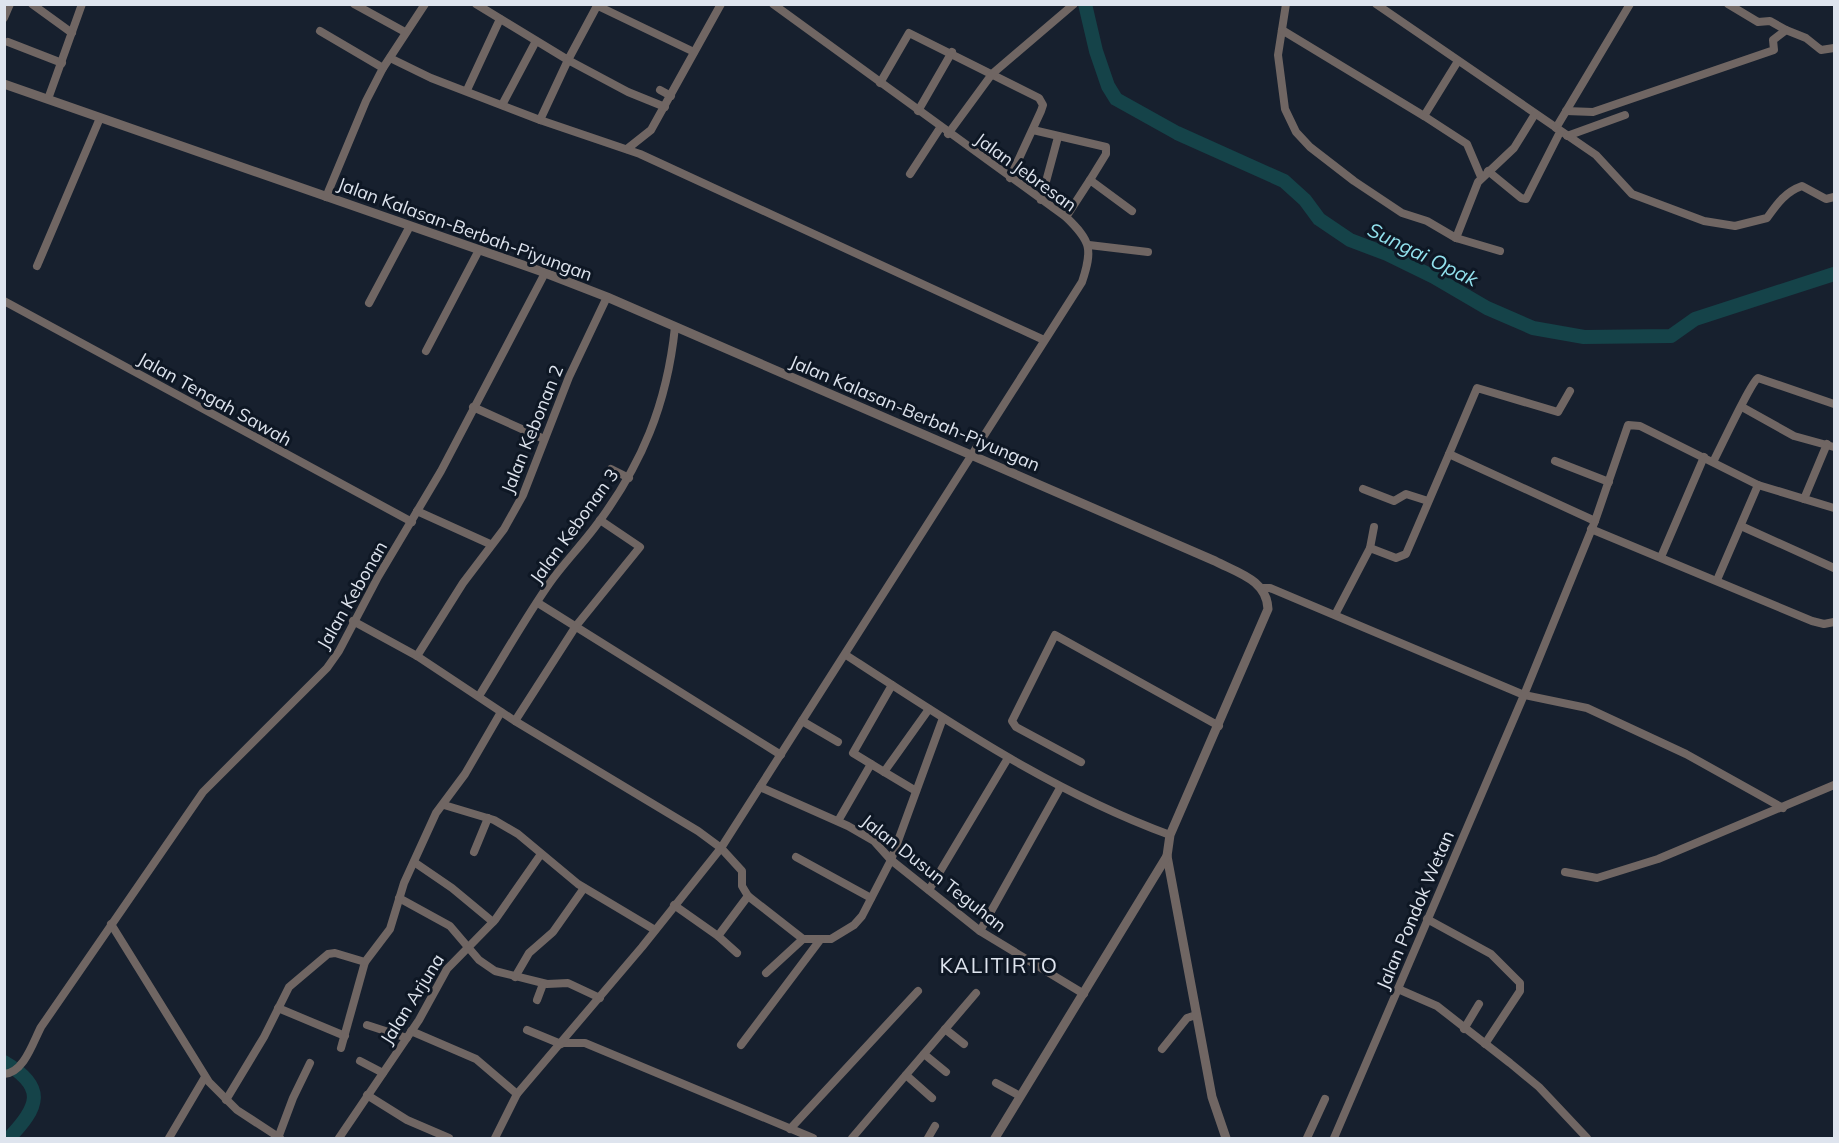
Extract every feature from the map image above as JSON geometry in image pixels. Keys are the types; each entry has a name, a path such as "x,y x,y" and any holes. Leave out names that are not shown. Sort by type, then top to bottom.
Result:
{"street":[{"path":"4,18 9,4"},
{"path":"32,4 72,33"},
{"path":"48,99 82,4"},
{"path":"354,4 405,33"},
{"path":"326,197 366,101 383,68 424,4"},
{"path":"476,4 568,60 628,92 665,107"},
{"path":"627,149 651,130 721,4"},
{"name":"Jalan Jebresan","path":"773,4 948,134 1066,217 1085,236 1089,245"},
{"path":"948,134 992,74 1074,4"},
{"path":"1286,4 1278,55 1283,94 1290,123 1296,132 1310,147 1409,217 1427,221 1457,236 1500,251"},
{"path":"1376,4 1596,155 1632,194 1704,221 1735,226 1757,223 1767,218 1781,198 1802,186 1826,198 1834,197"},
{"path":"1282,30 1467,144 1485,174 1526,199 1561,132 1566,111 1630,4"},
{"path":"1728,4 1758,22 1770,21 1806,38 1821,50 1834,48"},
{"path":"540,120 568,60 598,5 694,52"},
{"path":"467,90 500,20"},
{"path":"1566,111 1593,112 1774,50 1773,40 1786,30"},
{"path":"320,31 383,68"},
{"path":"880,83 909,33 952,52 1042,101 1033,130 1010,178"},
{"path":"502,105 536,41"},
{"path":"8,42 62,63"},
{"path":"918,111 952,52"},
{"path":"390,57 431,78 540,120 627,149 1044,340"},
{"path":"1424,116 1458,61"},
{"name":"Jalan Kalasan-Berbah-Piyungan","path":"4,84 545,273 607,297 1215,561 1263,588"},
{"path":"660,90 671,96"},
{"path":"1457,236 1485,174 1514,148 1535,114"},
{"path":"1561,132 1625,115"},
{"path":"37,266 100,118"},
{"path":"910,174 940,128"},
{"path":"1033,130 1106,148 1090,180 1066,217"},
{"path":"1041,200 1058,137"},
{"path":"1090,180 1132,210"},
{"path":"369,303 410,226"},
{"path":"495,1138 517,1094 600,998 721,848 1082,282 1088,264 1089,245 1148,252"},
{"path":"426,351 478,250"},
{"name":"Jalan Kebonan","path":"4,1074 14,1072 21,1065 41,1027 203,792 327,668 339,651 353,621 412,522 473,407 514,337 545,273"},
{"name":"Jalan Kebonan 2","path":"417,656 490,544 504,528 523,495 569,377 607,297"},
{"name":"Jalan Tengah Sawah","path":"4,302 412,522"},
{"name":"Jalan Kebonan 3","path":"479,696 556,575 600,520 629,478 643,451 668,383 675,327"},
{"path":"1713,462 1742,407 1752,382 1758,378 1834,404"},
{"path":"1370,548 1396,558 1406,554 1478,388 1558,412 1570,391"},
{"path":"473,407 544,440"},
{"path":"1742,407 1794,436 1831,446 1804,499"},
{"name":"Jalan Pondok Wetan","path":"1334,1138 1524,694 1595,520 1626,430 1632,424 1704,457"},
{"path":"1449,453 1595,520"},
{"path":"1661,557 1704,457 1758,485 1834,508"},
{"path":"1555,461 1609,482"},
{"path":"611,469 629,478"},
{"path":"1717,580 1758,485"},
{"path":"1363,489 1394,501 1406,494 1428,501"},
{"path":"417,511 490,544"},
{"path":"515,721 576,626 640,547 600,520"},
{"path":"1741,526 1834,568"},
{"path":"1336,613 1370,548 1374,527"},
{"path":"1591,529 1812,621 1824,624 1834,622"},
{"path":"1263,588 1336,613 1524,694 1587,708 1634,728 1783,808"},
{"path":"1226,1138 1212,1097 1167,856 1170,835 1268,609 1268,597 1263,588"},
{"path":"538,603 781,755"},
{"path":"353,621 417,656 515,721 721,848 742,871 742,886 748,896 803,939 831,939 862,916 891,860 943,718"},
{"path":"1082,762 1016,727 1012,721 1055,635 1218,726"},
{"path":"846,655 943,718 1060,788 1170,835"},
{"path":"892,685 852,753 916,791"},
{"path":"884,772 929,709"},
{"path":"341,1048 365,962 390,929 399,898 436,813 444,805 501,712"},
{"path":"802,721 838,742"},
{"path":"929,890 1008,758"},
{"path":"838,821 871,764"},
{"path":"1565,872 1597,878 1658,859 1834,785"},
{"name":"Jalan Dusun Teguhan","path":"760,787 838,821 874,841 891,860 980,931 1084,994"},
{"path":"980,931 1060,788"},
{"path":"444,805 488,818 518,834 584,888 655,930"},
{"path":"474,852 488,818"},
{"name":"Jalan Arjuna","path":"339,1138 409,1034 447,969 480,938 541,854"},
{"path":"995,1138 1167,856"},
{"path":"796,857 871,898"},
{"path":"414,862 452,888 493,922"},
{"path":"1156,875 1171,878"},
{"path":"515,977 529,953 553,932 584,888"},
{"path":"718,936 748,896"},
{"path":"399,898 450,926 486,966 543,984 568,983 600,998"},
{"path":"674,905 718,936 737,953"},
{"path":"1427,919 1491,954 1520,983 1520,991 1485,1044"},
{"path":"111,924 205,1077 226,1100 279,1138 293,1098 310,1063"},
{"path":"766,973 803,939"},
{"path":"741,1045 820,940"},
{"path":"226,1100 289,987 328,954 336,953 365,962"},
{"path":"537,1000 543,984"},
{"path":"1398,989 1437,1006 1539,1087 1587,1138"},
{"path":"790,1129 918,991"},
{"path":"852,1138 976,993"},
{"path":"1464,1029 1479,1004"},
{"path":"278,1008 345,1036"},
{"path":"1162,1048 1187,1018 1196,1015"},
{"path":"581,1020 579,1030 585,1043"},
{"path":"366,1025 409,1034 476,1059 517,1094"},
{"path":"527,1029 561,1044 585,1043 813,1138"},
{"path":"945,1029 964,1044"},
{"path":"924,1054 946,1072"},
{"path":"360,1061 383,1073"},
{"path":"906,1075 932,1098"},
{"path":"169,1138 205,1077"},
{"path":"996,1083 1020,1096"},
{"path":"367,1095 407,1120 449,1138"},
{"path":"1307,1138 1325,1099"},
{"path":"928,1138 935,1126"}],"waterway":[{"name":"Sungai Opak","path":"1085,4 1096,51 1108,86 1116,99 1177,133 1284,181 1305,200 1319,219 1350,240 1387,254 1434,277 1487,308 1533,328 1584,337 1671,336 1695,319 1834,274"},
{"path":"4,1062 27,1080 34,1098 27,1117 9,1138"}],"district":[{"name":"KALITIRTO","path":"999,965"}]}
